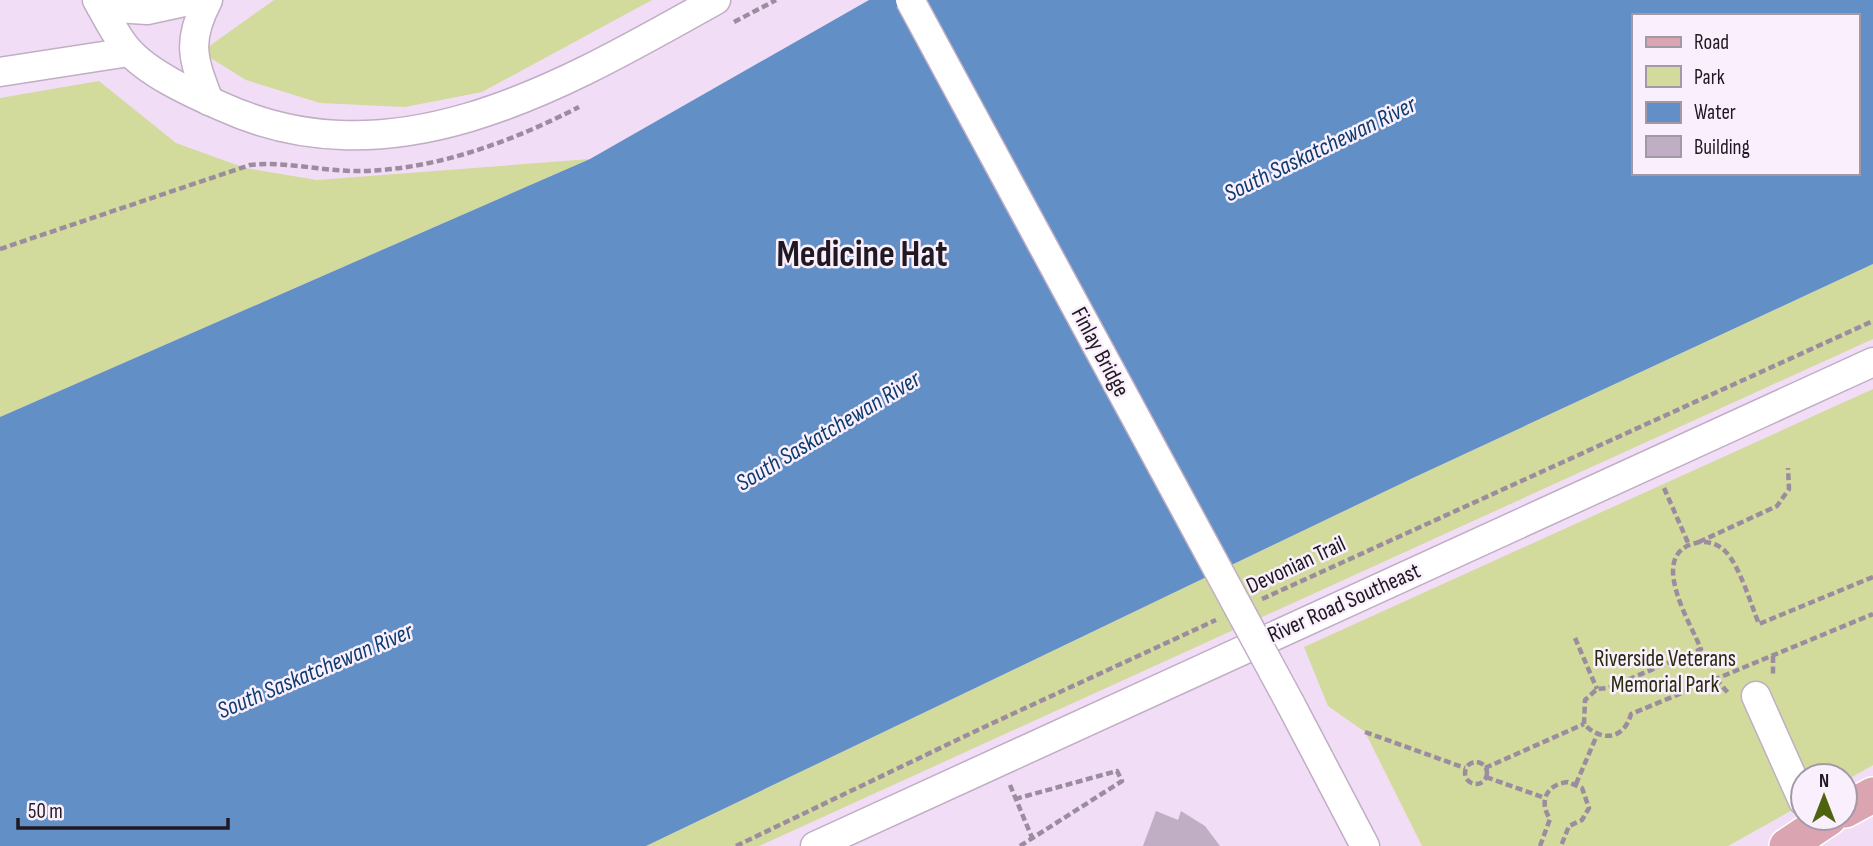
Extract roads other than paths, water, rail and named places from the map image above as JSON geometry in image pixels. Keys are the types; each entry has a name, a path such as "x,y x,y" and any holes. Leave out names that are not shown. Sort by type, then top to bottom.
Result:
{"street":[{"path":"99,3 148,10 193,0"},
{"path":"208,0 197,23 193,54 209,101"},
{"path":"99,3 130,52 178,86 248,117 311,132 358,135 423,128 475,117 524,100 589,70 716,0"},
{"name":"Finlay Bridge","path":"910,0 1365,846"},
{"path":"0,72 130,52"},
{"name":"River Road Southeast","path":"815,846 1873,362"},
{"path":"1756,696 1789,776"}],"water":[{"name":"South Saskatchewan River","path":"869,0 1873,0 1873,264 1415,477 646,846 0,846 0,417 590,159"}],"district":[{"name":"Medicine Hat","path":"862,255"}],"park label":[{"name":"Riverside Veterans Memorial Park","path":"1665,672"}]}
